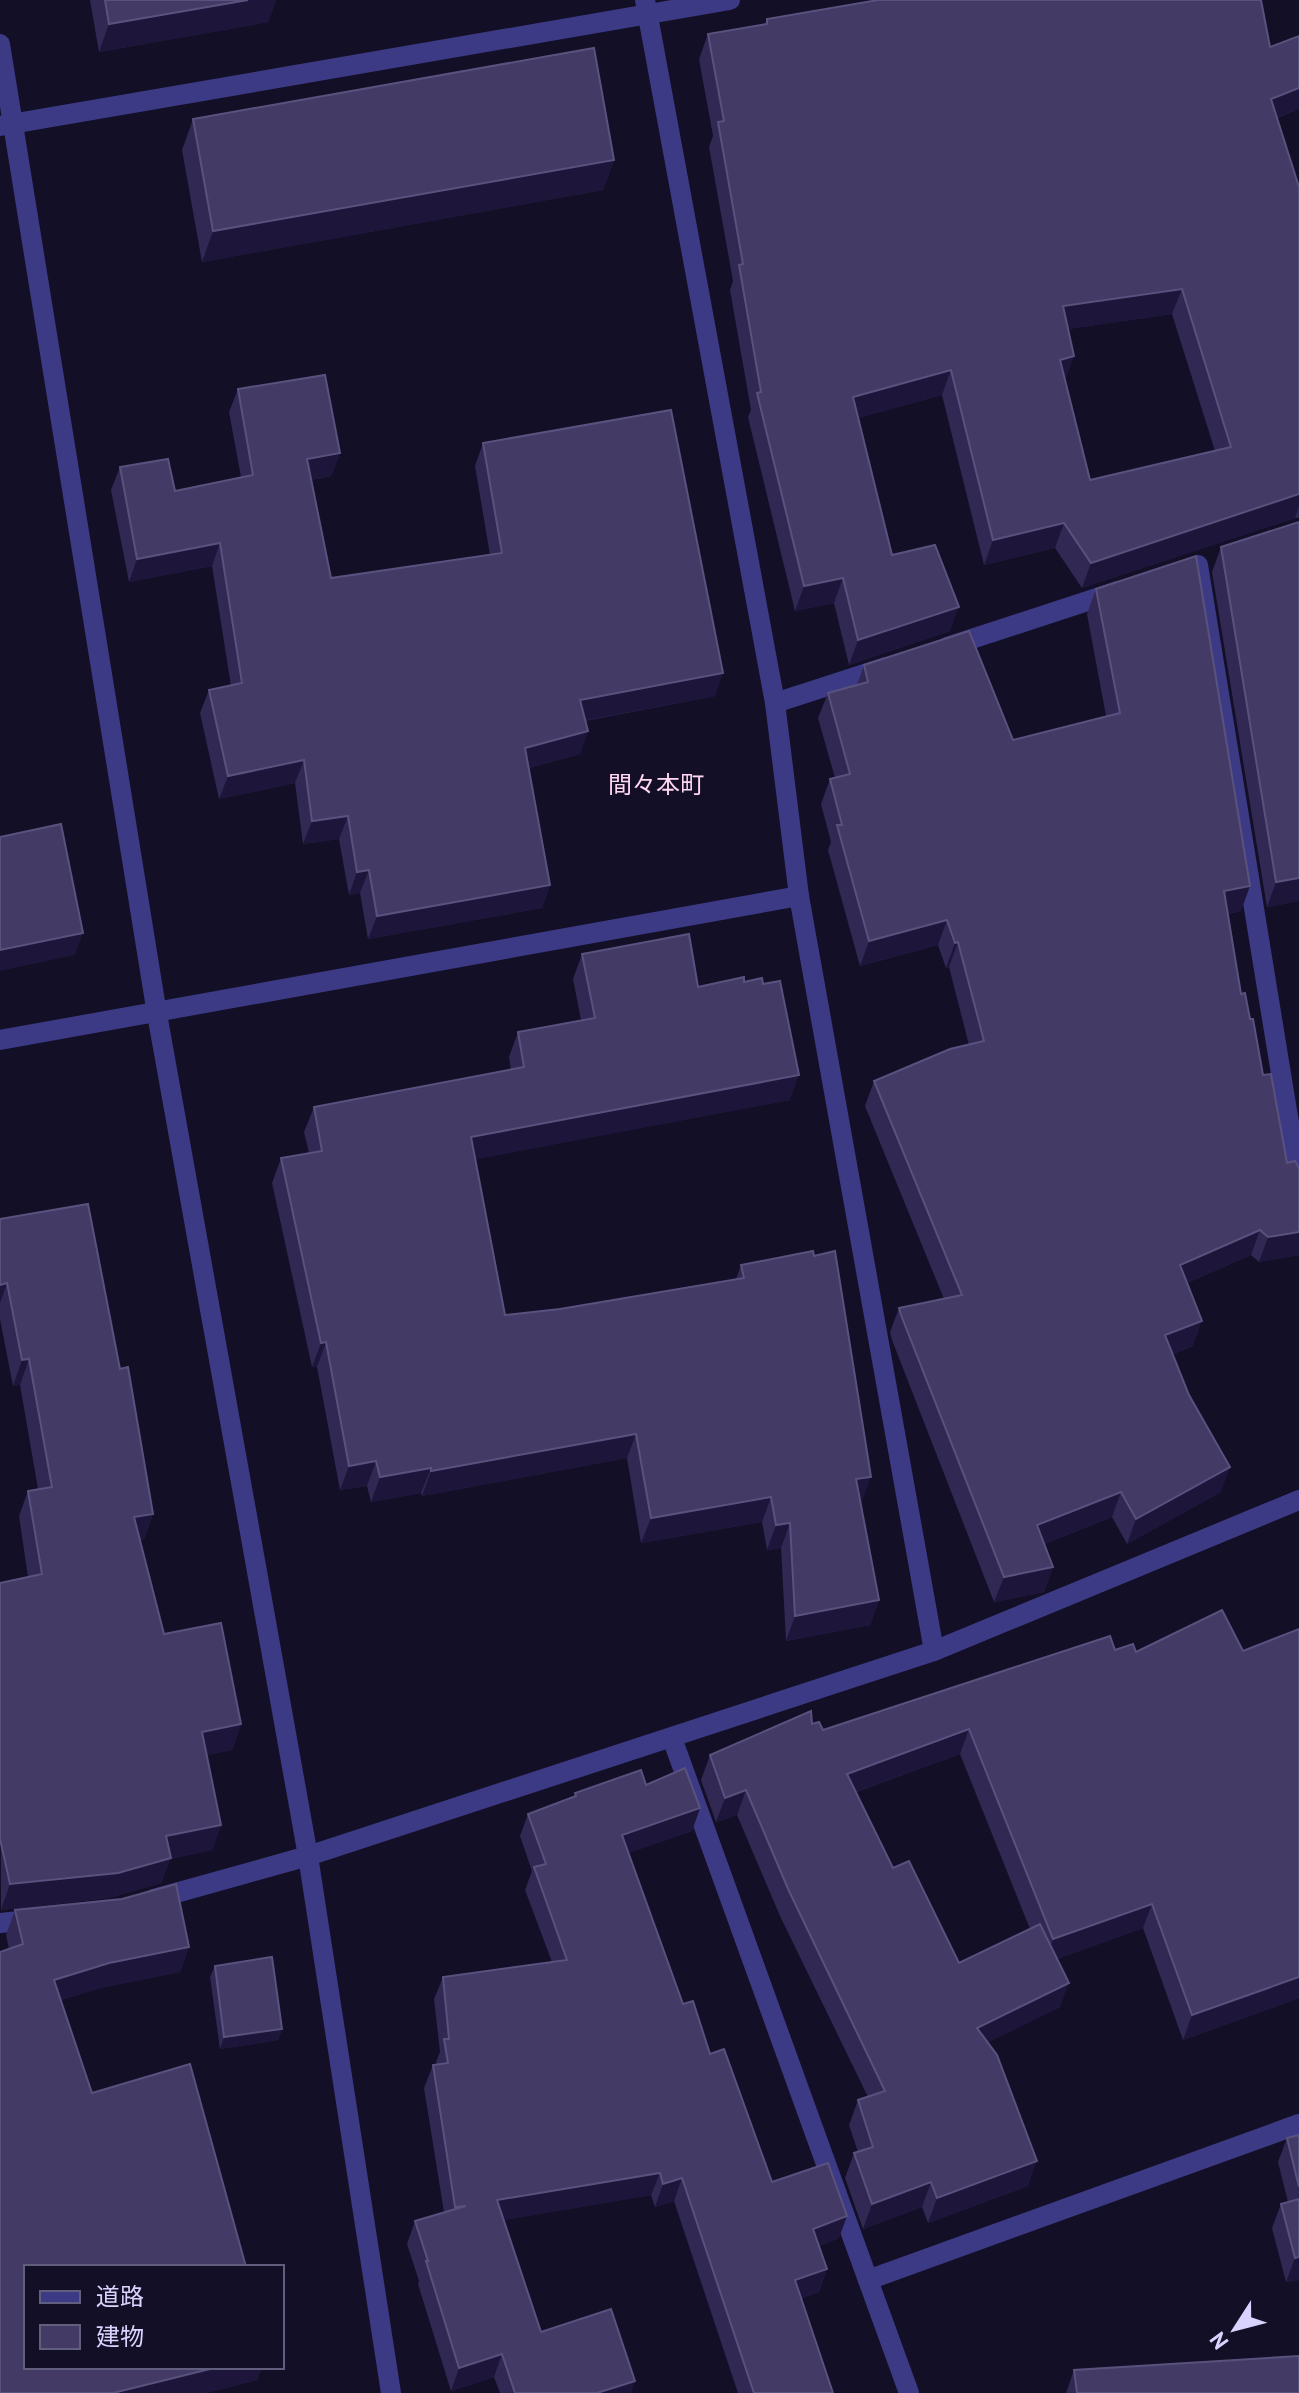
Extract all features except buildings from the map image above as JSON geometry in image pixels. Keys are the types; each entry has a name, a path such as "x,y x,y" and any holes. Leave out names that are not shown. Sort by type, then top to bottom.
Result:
{"street":[{"path":"7,124 647,7 730,0"},
{"path":"647,7 775,703 799,896 934,1651"},
{"path":"0,44 7,124 157,1014 308,1856 391,2393"},
{"path":"1198,565 1299,1184"},
{"path":"775,703 1138,584"},
{"path":"0,1040 799,896"},
{"path":"141,1902 308,1856 934,1651 1299,1500"},
{"path":"672,1738 909,2393"},
{"path":"0,1923 63,1916"},
{"path":"868,2280 1299,2124"}],"district":[{"name":"間々本町","path":"656,785"}]}
